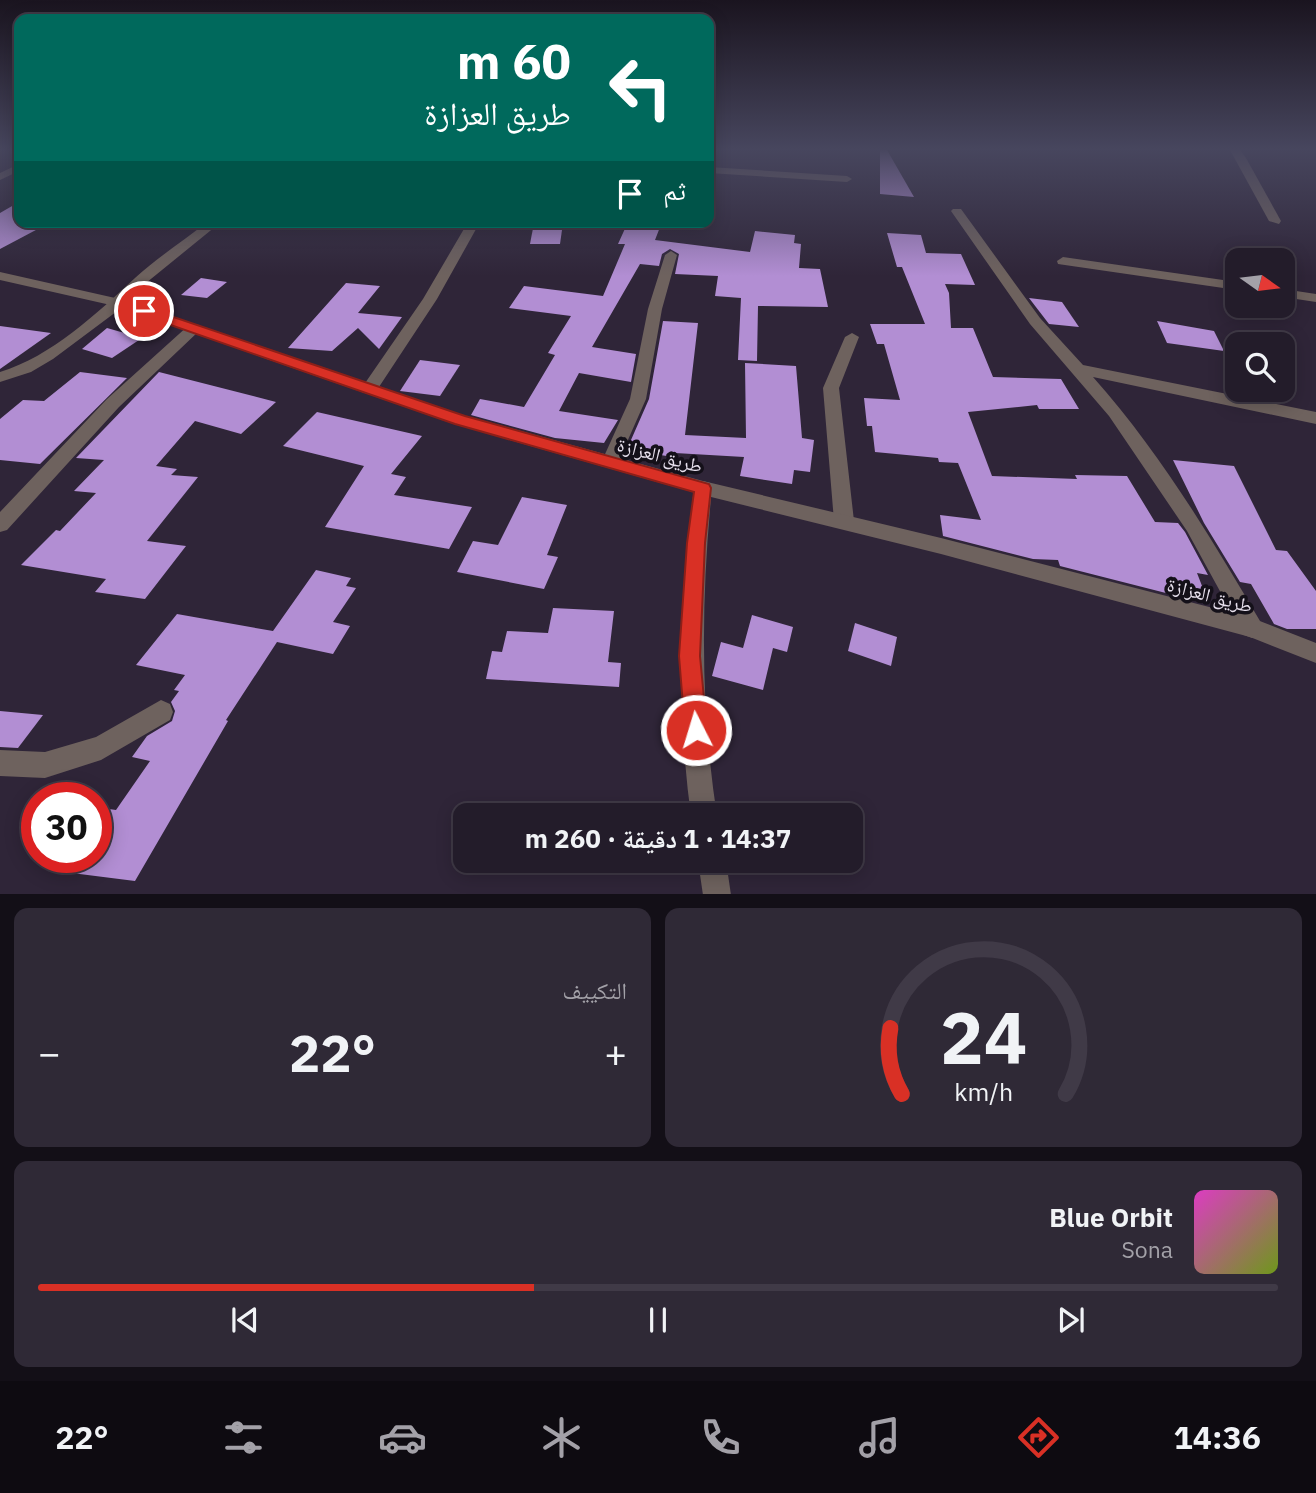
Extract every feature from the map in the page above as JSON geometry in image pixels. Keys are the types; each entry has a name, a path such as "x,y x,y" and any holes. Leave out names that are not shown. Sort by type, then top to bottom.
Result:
{"street":[{"path":"1256,192 1275,221"},
{"path":"957,211 1035,321 1115,412 1194,526 1252,628"},
{"path":"0,377 26,369 48,356 119,303 141,281 207,228"},
{"path":"369,389 430,299 471,228"},
{"path":"610,463 638,399 655,309 671,256"},
{"path":"1063,261 1225,284"},
{"name":"طريق العزازة","path":"0,276 119,303 460,420 610,463 1252,628 1316,653"},
{"path":"1295,295 1316,298"},
{"path":"4,516 113,403 194,328"},
{"path":"844,521 831,388 836,368 849,349 852,337"},
{"path":"1077,369 1316,418"},
{"path":"703,488 696,543 689,656 703,803"},
{"path":"0,763 45,765 101,748 161,712"},
{"path":"714,873 717,894"}],"building":[{"path":"880,192 911,192 914,197 880,194"},
{"path":"14,205 14,228 40,228 0,249 0,213"},
{"path":"533,228 562,228 560,244 530,244"},
{"path":"625,228 660,228 655,240 750,252 755,231 795,235 794,243 801,244 799,268 820,269 828,307 758,306 757,361 738,360 741,298 715,296 718,276 675,274 679,254 670,249 662,254 659,266 640,264 592,347 636,354 631,382 579,373 559,411 618,420 604,443 555,438 471,415 480,399 524,407 555,355 548,353 571,316 509,308 524,286 603,296 625,244 618,244"},
{"path":"887,233 921,235 926,253 961,254 975,285 945,284 949,293 951,328 973,328 993,377 1061,379 1079,409 1039,409 1037,405 968,412 992,476 1077,479 1075,475 1127,476 1155,522 1178,523 1185,532 1208,575 1197,573 1209,604 1060,566 1058,560 1033,559 943,536 940,515 981,520 958,463 939,462 938,458 875,452 872,426 867,426 864,398 900,400 884,344 877,344 870,324 925,324 902,267 897,267"},
{"path":"201,278 227,282 207,298 181,295"},
{"path":"346,283 380,286 358,313 402,317 379,349 358,328 332,351 288,348"},
{"path":"1029,298 1062,302 1079,327 1049,324"},
{"path":"663,321 698,323 685,435 746,438 745,363 796,366 802,438 814,440 810,472 794,470 792,484 740,476 744,457 675,453 674,457 632,451 631,440 649,399"},
{"path":"1157,321 1214,331 1224,351 1167,343"},
{"path":"0,326 51,333 0,369"},
{"path":"107,328 142,338 112,358 82,349"},
{"path":"420,360 460,365 440,396 400,391"},
{"path":"80,372 127,378 40,464 0,460 0,419 23,400 44,401"},
{"path":"159,372 276,402 241,434 195,421 156,466 177,469 171,475 198,477 147,541 186,546 145,599 95,592 106,579 21,565 56,530 60,531 96,493 74,491 104,460 76,458"},
{"path":"317,412 422,436 391,474 406,477 394,495 472,507 449,549 325,527 364,466 283,446"},
{"path":"1173,460 1234,466 1276,550 1287,551 1316,591 1316,629 1287,629 1274,624 1251,584 1240,582 1204,523"},
{"path":"522,497 567,505 547,555 558,557 544,589 457,572 473,541 498,545"},
{"path":"316,570 351,578 346,586 356,588 333,622 350,626 333,654 277,642 226,720 228,721 135,881 72,873 112,873 112,809 116,810 150,761 132,757 147,736 172,721 175,711 171,702 179,691 174,690 185,675 136,665 177,614 273,631"},
{"path":"553,608 614,611 608,662 621,663 619,687 486,679 492,651 502,652 507,631 548,633"},
{"path":"752,615 793,627 787,652 773,648 763,690 712,676 721,642 743,648"},
{"path":"855,623 897,637 891,666 848,651"},
{"path":"0,711 43,715 18,748 0,747"}],"route":[{"path":"144,311 460,420 703,488 696,543 689,656 696,730"}]}
